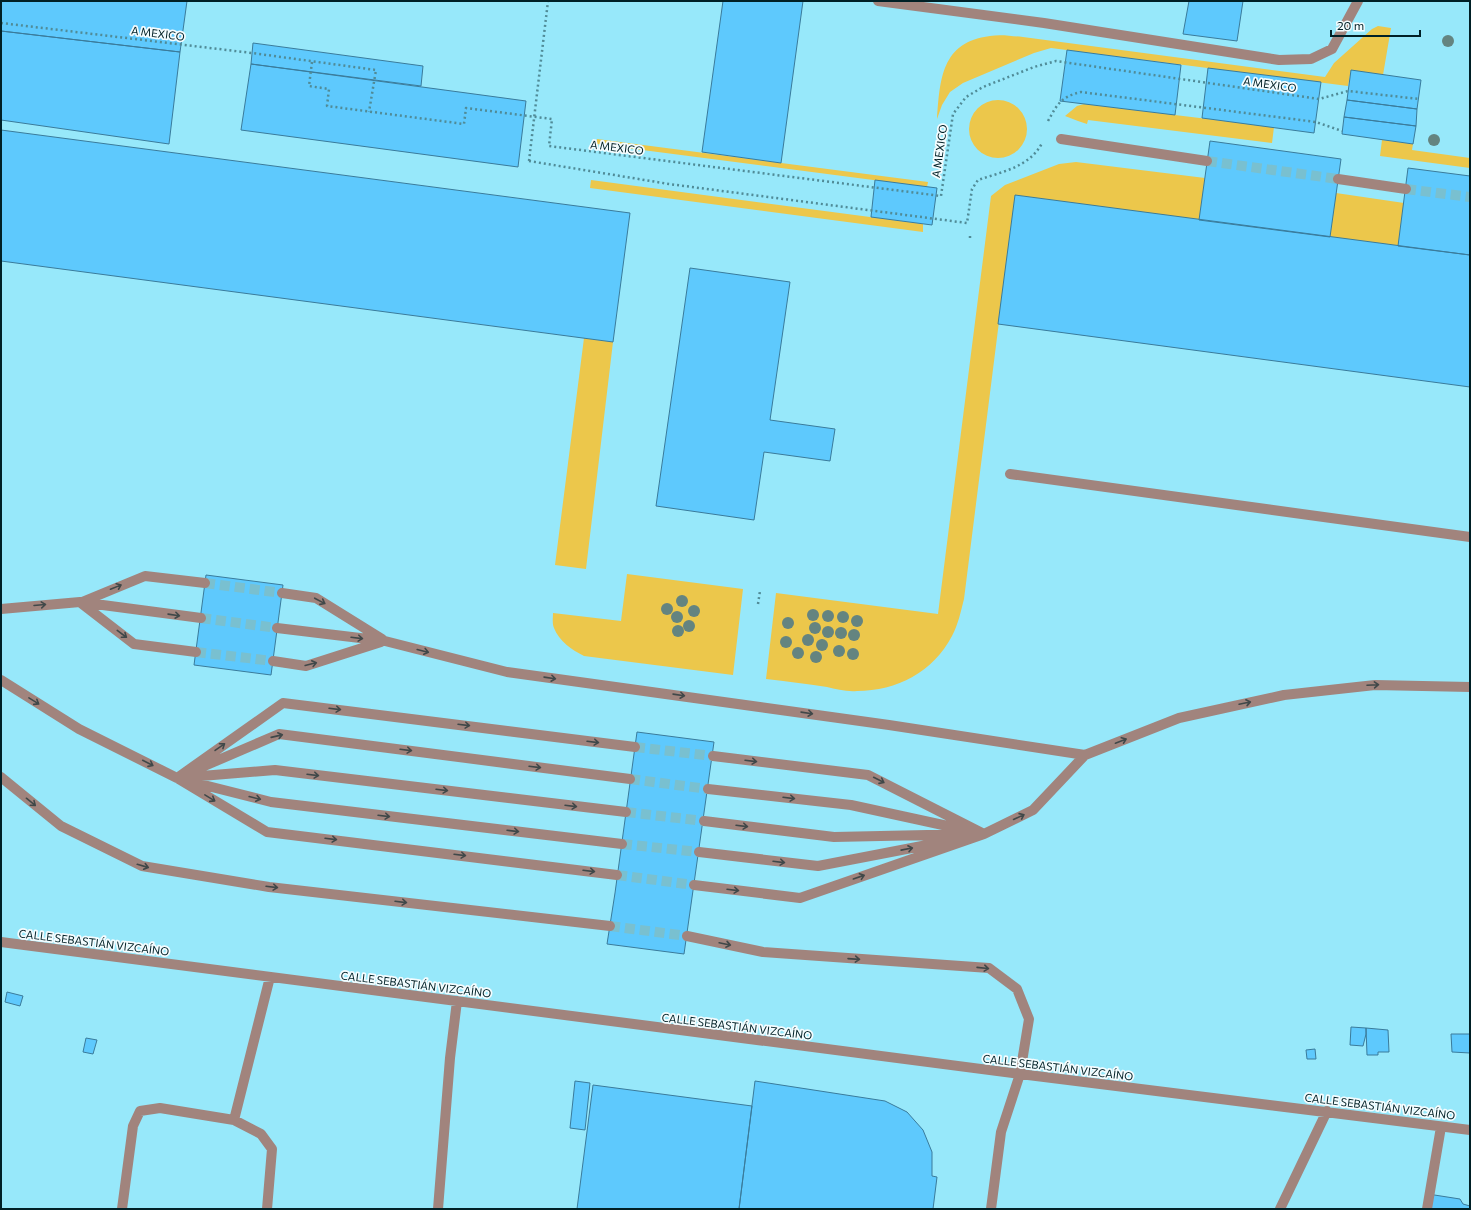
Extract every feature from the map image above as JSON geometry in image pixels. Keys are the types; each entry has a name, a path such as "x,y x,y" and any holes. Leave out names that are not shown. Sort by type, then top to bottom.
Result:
{"street":[{"path":"878,1 1044,23 1279,60 1311,59 1332,49 1358,1"},
{"path":"1061,139 1207,161"},
{"path":"1338,179 1406,189"},
{"path":"1010,474 1470,537"},
{"path":"80,602 145,576 205,583"},
{"path":"282,593 316,598 385,641"},
{"path":"80,602 134,644 196,652"},
{"path":"1,608 80,602 200,618"},
{"path":"277,628 385,641 507,672 866,722 1085,755"},
{"path":"272,661 306,666 385,641"},
{"path":"1,680 79,729 177,778 267,832 617,875"},
{"path":"694,885 800,898 984,834 1033,810 1085,755 1179,718 1284,695 1375,685 1470,686"},
{"path":"177,778 283,703 635,747"},
{"path":"177,778 279,734 630,779"},
{"path":"713,756 868,775 984,834"},
{"path":"177,778 275,770 626,812"},
{"path":"1,777 61,826 142,866 269,887 610,926"},
{"path":"177,778 271,802 622,844"},
{"path":"708,788 852,805 984,834"},
{"path":"704,821 834,837 984,834"},
{"path":"699,852 818,866 984,834"},
{"path":"687,936 763,952 989,968 1017,989 1029,1018 1020,1074 1001,1132 991,1209"},
{"name":"CALLE SEBASTIÁN VIZCAÍNO","path":"1,942 1020,1074 1470,1130"},
{"path":"234,1120 270,977"},
{"path":"438,1209 450,1058 457,1001"},
{"path":"122,1209 133,1126 140,1111 160,1108 234,1120 261,1134 272,1149 267,1209"},
{"path":"1280,1209 1327,1111"},
{"path":"1427,1209 1441,1127"}],"path":[{"path":"548,1 529,161 668,184 967,223 972,190 978,180 1014,168 1030,159 1038,150 1043,141"},
{"name":"A MEXICO","path":"1,23 244,52 376,70 369,112 464,124 466,108 552,119 549,146 941,196 953,114 966,97 984,87 1034,67 1056,61 1319,99 1348,91 1419,99"},
{"path":"312,62 309,86 329,89 327,106 369,112"},
{"path":"1047,126 1060,101 1081,92 1316,122 1342,132"},
{"path":"970,233 970,238"},
{"path":"758,604 760,591"}],"shaded area":[{"path":"1378,26 1391,28 1383,75 1351,70 1348,86 1051,48 1034,53 963,83 950,92 942,105 937,119 942,77 946,65 952,55 961,46 974,40 994,35 1023,37 1325,77 1334,63 1372,29"},
{"path":"992,100 1004,100 1019,108 1027,123 1027,135 1019,150 1004,158 992,158 977,150 969,135 969,123 977,108"},
{"path":"1084,104 1274,127 1272,143 1088,120 1087,124 1065,116 1077,106"},
{"path":"597,139 928,182 927,187 596,144"},
{"path":"1382,140 1413,144 1412,150 1470,158 1470,168 1380,156"},
{"path":"1076,162 1205,178 1199,220 1015,195 964,599 958,623 952,636 935,660 924,669 900,683 886,687 872,690 849,691 766,679 776,593 938,614 991,196 1005,185 1059,164"},
{"path":"591,180 923,224 923,232 590,188"},
{"path":"1336,193 1404,203 1398,246 1330,237"},
{"path":"584,338 613,342 586,569 555,565"},
{"path":"627,574 743,589 733,675 584,656 571,648 559,637 553,626 553,613 621,621"}],"building":[{"path":"1,1 187,1 180,52 1,31"},
{"path":"723,1 803,1 781,163 702,152"},
{"path":"1189,1 1243,1 1237,41 1183,34"},
{"path":"1,31 180,52 169,144 1,120"},
{"path":"253,43 423,66 421,86 251,64"},
{"path":"1067,50 1181,65 1175,115 1060,101"},
{"path":"251,64 526,101 518,167 241,130"},
{"path":"1208,68 1321,82 1314,133 1202,118"},
{"path":"1351,70 1421,80 1417,109 1347,100"},
{"path":"1347,100 1417,109 1416,126 1344,117"},
{"path":"1344,117 1416,126 1413,144 1342,134"},
{"path":"1,130 630,213 613,342 1,261"},
{"path":"1210,141 1341,159 1330,237 1199,220"},
{"path":"1408,168 1470,176 1470,255 1398,246"},
{"path":"875,180 937,188 932,225 871,217"},
{"path":"1015,195 1470,255 1470,387 998,324"},
{"path":"690,268 790,282 770,420 835,429 830,461 764,452 754,520 656,506"},
{"path":"206,575 283,585 271,675 194,665"},
{"path":"637,732 714,742 684,954 607,944"},
{"path":"7,992 23,996 20,1006 5,1002"},
{"path":"1351,1027 1366,1028 1363,1046 1350,1045"},
{"path":"1366,1028 1388,1030 1389,1052 1378,1052 1378,1055 1367,1055"},
{"path":"1451,1034 1470,1034 1470,1053 1452,1052"},
{"path":"86,1038 97,1040 93,1054 83,1052"},
{"path":"1315,1049 1316,1059 1307,1059 1306,1050"},
{"path":"575,1081 590,1083 585,1130 570,1128"},
{"path":"755,1081 885,1101 907,1112 923,1130 932,1152 932,1176 937,1177 933,1209 739,1209"},
{"path":"593,1085 752,1106 739,1209 577,1209"},
{"path":"1428,1194 1460,1199 1463,1204 1470,1206 1470,1209 1426,1209"}],"tunnel":[{"path":"1207,161 1338,179"},
{"path":"1406,189 1470,197"},
{"path":"205,583 282,593"},
{"path":"201,618 277,628"},
{"path":"196,652 273,661"},
{"path":"635,747 713,756"},
{"path":"630,779 708,789"},
{"path":"626,812 704,821"},
{"path":"622,844 699,852"},
{"path":"617,875 694,885"},
{"path":"610,926 687,936"}]}
